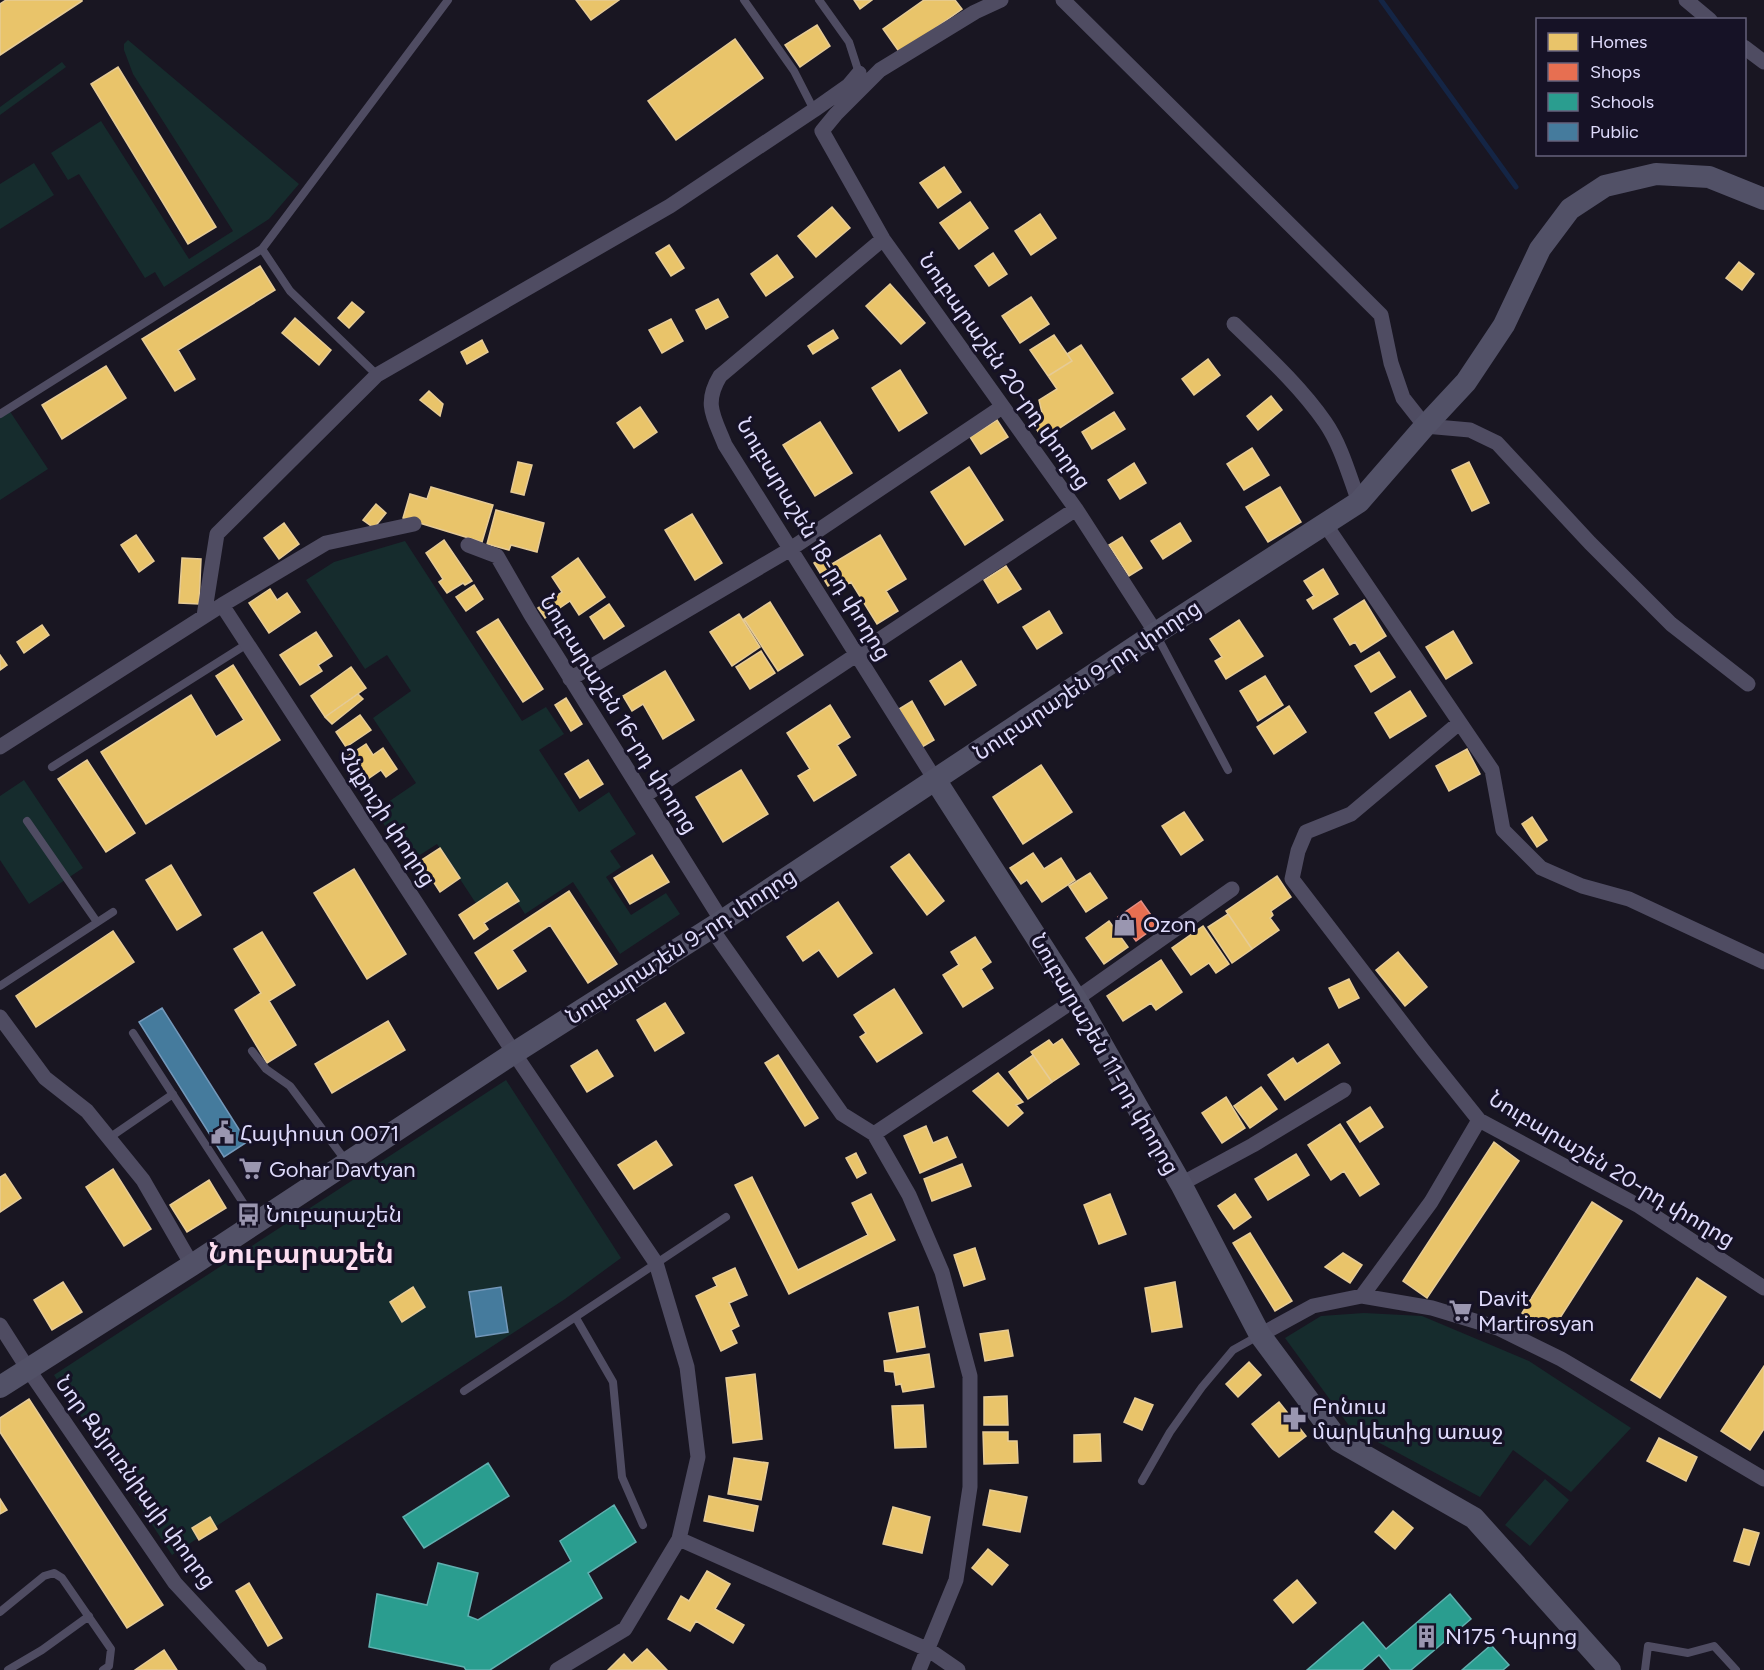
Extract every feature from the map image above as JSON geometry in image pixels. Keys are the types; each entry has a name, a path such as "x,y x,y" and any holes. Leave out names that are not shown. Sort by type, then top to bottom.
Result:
{"main road":[{"name":"Նուբարաշեն 9-րդ փողոց","path":"0,1387 192,1265 514,1053 936,781 1156,633 1359,502 1467,382 1504,325 1540,249 1570,208 1605,186 1656,174 1709,177 1764,199"},
{"name":"Նուբարաշեն 11-րդ փողոց","path":"936,781 1076,999 1181,1184 1260,1335 1338,1442 1474,1518 1610,1670"}],"street":[{"name":"Նուբարաշեն 20-րդ փողոց","path":"1001,0 975,12 880,70 822,131 883,239 1076,509 1156,633"},
{"path":"1063,0 1381,315 1391,363 1403,398 1425,426 1470,430 1497,443 1590,543 1671,624 1748,684"},
{"path":"1686,0 1708,18"},
{"path":"1746,48 1764,62"},
{"path":"204,616 217,534 377,375 670,206 814,110 848,86 860,73"},
{"name":"Նուբարաշեն 18-րդ փողոց","path":"883,239 720,376 711,389 710,406 725,445 936,781"},
{"path":"1234,324 1297,388 1326,423 1341,453 1359,502"},
{"path":"570,679 789,550 1002,407"},
{"path":"644,796 1076,509"},
{"path":"0,747 204,616 326,543 414,524"},
{"path":"1326,524 1492,770 1503,830 1541,868 1582,886 1629,899 1764,962"},
{"name":"Նուբարաշեն 16-րդ փողոց","path":"468,545 497,556 570,679 644,796 716,924 842,1114 874,1134"},
{"name":"Չնքուշի փողոց","path":"222,605 514,1053"},
{"name":"Նուբարաշեն 20-րդ փողոց","path":"1459,723 1351,814 1306,832 1298,851 1293,879 1479,1120 1639,1206 1764,1288"},
{"path":"919,1670 956,1580 970,1487 970,1376 942,1272 909,1195 874,1134 1076,999 1232,889"},
{"path":"0,1017 45,1078 87,1111 143,1179 192,1265"},
{"path":"514,1053 656,1263 687,1367 698,1457 680,1539 625,1629 557,1670"},
{"path":"1181,1184 1254,1145 1344,1090"},
{"path":"1362,1296 1431,1202 1479,1120"},
{"path":"1260,1335 1313,1306 1362,1296 1432,1308 1498,1328 1561,1359 1764,1479"},
{"name":"Նոր Զմյուռնիայի փողոց","path":"0,1325 28,1370 176,1583 254,1668 259,1670"},
{"path":"680,1539 929,1650 958,1670"}],"lane":[{"path":"0,414 262,249 447,0"},
{"path":"744,0 794,71 814,110"},
{"path":"819,0 849,42 860,73"},
{"path":"262,249 290,291 377,375"},
{"path":"1156,633 1228,770"},
{"path":"52,767 247,644"},
{"path":"27,821 97,922"},
{"path":"0,986 113,912"},
{"path":"133,1033 256,1222"},
{"path":"252,1051 266,1069 290,1086 347,1162"},
{"path":"110,1138 172,1094"},
{"path":"464,1391 726,1217"},
{"path":"576,1318 614,1382 622,1477 643,1525"},
{"path":"1142,1480 1170,1432 1202,1387 1233,1350 1260,1335"},
{"path":"0,1612 44,1576 54,1573 62,1578 111,1649 109,1666 102,1670"},
{"path":"8,1670 42,1650 89,1616"},
{"path":"1645,1670 1648,1646 1688,1653 1714,1646 1736,1670"}],"green space":[{"path":"128,40 299,184 269,219 164,287 155,272 145,278 79,174 68,180 51,153 101,121 189,259 233,231 133,74 124,50 124,44"},
{"path":"62,62 66,67 0,115 0,107"},
{"path":"34,163 54,195 0,229 0,184"},
{"path":"9,410 48,469 0,500 0,416"},
{"path":"405,541 522,721 546,707 564,734 539,750 579,812 609,792 636,834 610,851 621,867 606,877 631,915 666,893 680,914 620,954 573,882 525,914 507,886 477,905 437,844 409,862 375,811 416,783 373,718 411,691 387,655 365,669 306,580 334,562"},
{"path":"24,780 83,868 29,904 0,860 0,796"},
{"path":"506,1080 621,1258 565,1299 172,1555 54,1375"},
{"path":"1364,1313 1422,1316 1529,1361 1631,1428 1571,1492 1513,1450 1480,1497 1350,1427 1285,1338 1321,1316"},
{"path":"1545,1479 1569,1500 1530,1546 1505,1525"}],"building: Homes":[{"path":"6,0 82,1 0,55 0,4"},
{"path":"576,0 619,0 591,20"},
{"path":"854,0 872,0 860,9"},
{"path":"924,0 955,0 962,9 900,53 883,29"},
{"path":"817,25 830,46 800,67 785,45"},
{"path":"735,39 763,78 676,140 648,101"},
{"path":"118,67 216,227 188,244 91,84"},
{"path":"944,167 961,192 938,208 920,183"},
{"path":"970,202 988,228 959,249 940,223"},
{"path":"832,207 850,228 816,257 798,236"},
{"path":"1040,214 1056,238 1031,255 1015,231"},
{"path":"669,245 684,268 671,276 656,253"},
{"path":"993,253 1007,274 989,286 975,266"},
{"path":"777,255 793,277 766,296 751,274"},
{"path":"1739,262 1754,274 1742,290 1726,278"},
{"path":"260,266 275,290 178,350 195,379 175,391 142,339"},
{"path":"890,284 925,323 901,344 866,306"},
{"path":"1031,297 1049,324 1020,343 1002,316"},
{"path":"718,299 728,317 706,329 696,310"},
{"path":"352,302 364,312 349,328 338,318"},
{"path":"295,318 331,350 319,365 282,333"},
{"path":"671,319 683,341 662,353 649,330"},
{"path":"833,330 838,338 813,354 808,346"},
{"path":"1054,335 1072,361 1048,376 1030,350"},
{"path":"482,340 488,352 467,364 461,352"},
{"path":"1081,345 1113,393 1043,439 1033,424 1043,417 1039,400 1057,389 1048,376 1072,361 1067,354"},
{"path":"1208,359 1220,375 1194,395 1182,379"},
{"path":"106,366 126,398 62,439 42,405"},
{"path":"900,370 927,413 899,431 872,388"},
{"path":"429,391 443,404 440,416 420,400"},
{"path":"1271,396 1282,410 1258,430 1247,416"},
{"path":"640,407 657,432 634,448 617,423"},
{"path":"1114,412 1125,429 1092,449 1082,432"},
{"path":"997,420 1008,437 981,454 970,437"},
{"path":"820,422 852,473 815,496 783,445"},
{"path":"1252,448 1269,475 1244,490 1227,464"},
{"path":"518,462 532,465 524,495 511,492"},
{"path":"1469,462 1489,503 1472,511 1452,470"},
{"path":"1134,463 1146,483 1120,499 1108,480"},
{"path":"969,467 1003,520 965,545 931,492"},
{"path":"431,487 493,505 482,542 403,518 410,494 427,499"},
{"path":"1280,487 1301,522 1268,542 1246,507"},
{"path":"376,504 386,513 374,528 363,520"},
{"path":"496,510 544,523 537,552 511,545 509,550 487,544"},
{"path":"692,514 722,563 695,580 665,530"},
{"path":"284,523 299,544 279,559 264,538"},
{"path":"1180,523 1191,541 1163,559 1151,541"},
{"path":"136,535 154,561 139,572 121,545"},
{"path":"880,535 906,579 886,591 898,611 877,624 851,582 844,586 840,579 828,586 814,563 822,558 832,564"},
{"path":"1122,537 1142,568 1129,576 1109,545"},
{"path":"444,540 472,581 465,585 463,583 447,593 439,582 443,579 426,553"},
{"path":"182,558 201,559 199,604 179,603"},
{"path":"578,558 605,597 579,615 570,601 545,618 538,608 562,592 552,577"},
{"path":"1006,566 1021,589 998,603 984,580"},
{"path":"1323,569 1338,594 1313,609 1307,600 1314,596 1304,581"},
{"path":"474,585 483,599 466,611 456,597"},
{"path":"270,589 277,600 287,593 300,612 269,633 249,603"},
{"path":"1364,600 1386,636 1361,652 1355,642 1350,645 1334,619"},
{"path":"770,602 803,655 778,671 744,619"},
{"path":"609,604 624,626 604,639 590,617"},
{"path":"1049,611 1062,633 1037,649 1023,627"},
{"path":"739,614 760,647 732,666 710,632"},
{"path":"498,619 543,689 523,702 477,632"},
{"path":"1239,620 1263,656 1226,679 1215,661 1222,657 1210,639"},
{"path":"42,625 49,635 24,653 17,642"},
{"path":"1453,631 1472,663 1446,679 1426,647"},
{"path":"316,632 332,656 318,665 322,671 300,685 280,655"},
{"path":"761,651 775,673 750,689 736,667"},
{"path":"1379,652 1395,677 1371,692 1355,666"},
{"path":"0,655 7,665 0,670"},
{"path":"961,661 976,685 945,705 930,681"},
{"path":"233,665 280,740 146,824 101,752 191,695 216,737 244,720 216,676"},
{"path":"351,667 366,688 325,717 311,696"},
{"path":"665,671 694,720 663,739 643,704 632,711 623,696"},
{"path":"1265,676 1283,705 1258,721 1240,691"},
{"path":"1410,691 1426,716 1390,738 1375,713"},
{"path":"358,694 363,699 332,724 325,717"},
{"path":"566,698 582,724 571,731 555,705"},
{"path":"912,701 934,740 922,747 899,709"},
{"path":"830,705 850,737 837,745 856,775 814,801 798,776 810,769 787,733"},
{"path":"1289,706 1306,732 1274,754 1257,727"},
{"path":"360,715 371,730 346,747 336,732"},
{"path":"366,744 373,755 383,748 397,769 386,777 381,770 362,783 345,758"},
{"path":"1467,749 1480,774 1449,791 1436,766"},
{"path":"87,760 135,833 106,852 58,779"},
{"path":"588,760 603,784 580,798 565,774"},
{"path":"1041,765 1072,812 1023,844 993,797"},
{"path":"741,770 768,814 723,842 696,797"},
{"path":"1184,812 1203,840 1181,855 1162,826"},
{"path":"1532,817 1547,840 1537,847 1522,824"},
{"path":"440,848 460,878 440,892 420,861"},
{"path":"1033,853 1044,869 1061,858 1075,880 1042,902 1027,880 1021,884 1010,868"},
{"path":"909,854 944,901 927,915 891,867"},
{"path":"652,855 669,882 630,904 614,878"},
{"path":"171,865 201,915 177,930 146,880"},
{"path":"354,869 406,954 367,979 314,893"},
{"path":"1090,873 1107,898 1086,912 1069,886"},
{"path":"1277,876 1291,897 1271,911 1273,915 1270,918 1279,930 1252,949 1226,911"},
{"path":"507,883 519,901 484,923 488,929 474,939 459,915"},
{"path":"569,891 617,964 588,983 550,925 512,950 526,971 498,989 475,953"},
{"path":"838,902 872,953 838,977 819,950 803,961 787,937"},
{"path":"1228,914 1252,949 1232,963 1208,927"},
{"path":"1109,921 1128,947 1104,964 1086,938"},
{"path":"1203,926 1229,964 1216,973 1209,963 1191,975 1172,948"},
{"path":"113,931 134,962 36,1027 16,996"},
{"path":"262,932 295,985 269,1001 296,1045 267,1063 235,1010 261,993 234,949"},
{"path":"975,937 991,962 981,969 993,988 963,1007 943,975 959,965 951,952"},
{"path":"1398,952 1427,987 1405,1006 1376,970"},
{"path":"1161,960 1182,992 1156,1010 1151,1003 1123,1021 1107,996"},
{"path":"1349,979 1359,998 1339,1008 1329,988"},
{"path":"894,989 922,1033 877,1062 860,1037 866,1033 854,1015"},
{"path":"665,1003 684,1033 655,1051 637,1020"},
{"path":"388,1021 405,1050 332,1093 315,1064"},
{"path":"1062,1039 1079,1064 1052,1082 1031,1052 1049,1040 1053,1045"},
{"path":"1328,1044 1340,1063 1285,1100 1268,1075 1293,1058 1297,1064"},
{"path":"597,1050 613,1076 587,1092 571,1066"},
{"path":"778,1055 818,1118 805,1126 765,1063"},
{"path":"1033,1055 1052,1082 1028,1099 1009,1072"},
{"path":"998,1073 1023,1102 1016,1105 1023,1113 1008,1126 973,1091"},
{"path":"1261,1087 1277,1109 1250,1128 1234,1106"},
{"path":"1226,1097 1245,1128 1222,1143 1202,1113"},
{"path":"1370,1107 1383,1127 1360,1142 1347,1122"},
{"path":"1340,1124 1379,1184 1360,1196 1344,1171 1331,1180 1308,1145"},
{"path":"926,1126 933,1143 947,1137 956,1157 920,1173 904,1136"},
{"path":"656,1141 672,1165 634,1189 618,1165"},
{"path":"1494,1142 1519,1161 1427,1298 1403,1281"},
{"path":"856,1153 866,1173 857,1178 846,1158"},
{"path":"1296,1154 1309,1175 1268,1200 1255,1179"},
{"path":"962,1164 971,1186 932,1201 924,1179"},
{"path":"113,1169 151,1229 124,1246 86,1187"},
{"path":"5,1174 21,1198 0,1212 0,1177"},
{"path":"752,1177 798,1270 868,1235 852,1203 871,1194 895,1240 789,1294 735,1185"},
{"path":"209,1180 226,1208 187,1232 170,1205"},
{"path":"1110,1194 1126,1234 1099,1244 1084,1205"},
{"path":"1235,1194 1251,1217 1234,1229 1218,1206"},
{"path":"1592,1202 1622,1221 1551,1332 1522,1313"},
{"path":"1250,1233 1292,1301 1275,1311 1233,1243"},
{"path":"975,1248 985,1279 964,1286 954,1255"},
{"path":"1343,1253 1362,1265 1350,1283 1325,1267"},
{"path":"735,1268 747,1295 729,1303 739,1326 731,1330 737,1343 721,1351 696,1296 717,1286 713,1278"},
{"path":"1697,1278 1726,1297 1660,1398 1631,1380"},
{"path":"63,1282 82,1312 52,1330 34,1300"},
{"path":"1175,1282 1182,1327 1152,1332 1145,1288"},
{"path":"413,1287 425,1307 402,1322 390,1302"},
{"path":"918,1307 925,1347 897,1352 889,1313"},
{"path":"1008,1330 1013,1356 985,1361 980,1334"},
{"path":"929,1354 934,1387 903,1392 901,1384 896,1385 894,1372 885,1371 884,1361"},
{"path":"1249,1362 1261,1375 1238,1397 1226,1384"},
{"path":"1764,1366 1764,1429 1750,1450 1721,1431"},
{"path":"755,1374 762,1439 733,1443 726,1378"},
{"path":"1007,1396 1008,1425 984,1425 984,1397"},
{"path":"1135,1398 1153,1405 1142,1430 1124,1422"},
{"path":"29,1399 163,1605 127,1628 0,1432 0,1418"},
{"path":"1279,1402 1306,1436 1279,1457 1252,1424"},
{"path":"923,1405 926,1447 895,1448 892,1406"},
{"path":"983,1432 1008,1432 1008,1441 1017,1441 1018,1463 984,1464"},
{"path":"1100,1434 1101,1461 1074,1462 1074,1435"},
{"path":"1659,1438 1697,1457 1686,1481 1647,1461"},
{"path":"734,1458 768,1463 761,1500 728,1494"},
{"path":"990,1490 1027,1497 1020,1532 983,1525"},
{"path":"709,1496 758,1506 753,1531 704,1521"},
{"path":"0,1499 7,1510 0,1514"},
{"path":"893,1507 930,1517 922,1553 883,1544"},
{"path":"1393,1511 1413,1528 1395,1549 1375,1532"},
{"path":"210,1517 217,1529 199,1540 192,1528"},
{"path":"1744,1529 1759,1533 1749,1565 1734,1561"},
{"path":"988,1549 1008,1565 992,1585 972,1568"},
{"path":"707,1571 730,1584 715,1609 744,1625 733,1643 696,1621 690,1631 668,1619 681,1596 689,1601"},
{"path":"1297,1580 1316,1603 1293,1623 1274,1600"},
{"path":"249,1583 282,1638 268,1646 236,1591"},
{"path":"647,1649 667,1670 608,1670 624,1654 632,1663"},
{"path":"164,1650 177,1670 135,1670"}],"building: Shops":[{"path":"1141,901 1158,925 1136,941 1118,917"}],"building: Schools":[{"path":"488,1463 509,1496 424,1548 403,1517"},
{"path":"614,1505 636,1542 588,1573 602,1598 490,1670 466,1670 464,1667 369,1647 377,1594 427,1605 438,1563 478,1573 468,1616 478,1620 571,1561 560,1541"},
{"name":"N175 Դպրոց","path":"1450,1594 1471,1619 1411,1670 1391,1670 1379,1655 1362,1670 1307,1670 1363,1622 1386,1649"},
{"name":"N175 Դպրոց","path":"1491,1645 1509,1665 1503,1670 1462,1670"}],"building: Public":[{"path":"162,1008 247,1142 224,1157 139,1022"},
{"path":"501,1287 508,1332 476,1337 469,1292"}],"waterway":[{"path":"1381,0 1516,187"}],"place":[{"name":"Ozon","path":"1125,924"},
{"name":"Հայփոստ 0071","path":"222,1133"},
{"name":"Gohar Davtyan","path":"251,1169"},
{"name":"Նուբարաշեն","path":"248,1214"},
{"name":"Davit Martirosyan","path":"1460,1311"},
{"name":"Բոնուս մարկետից առաջ","path":"1294,1419"},
{"name":"N175 Դպրոց","path":"1427,1636"}],"district":[{"name":"Նուբարաշեն","path":"301,1253"}]}
